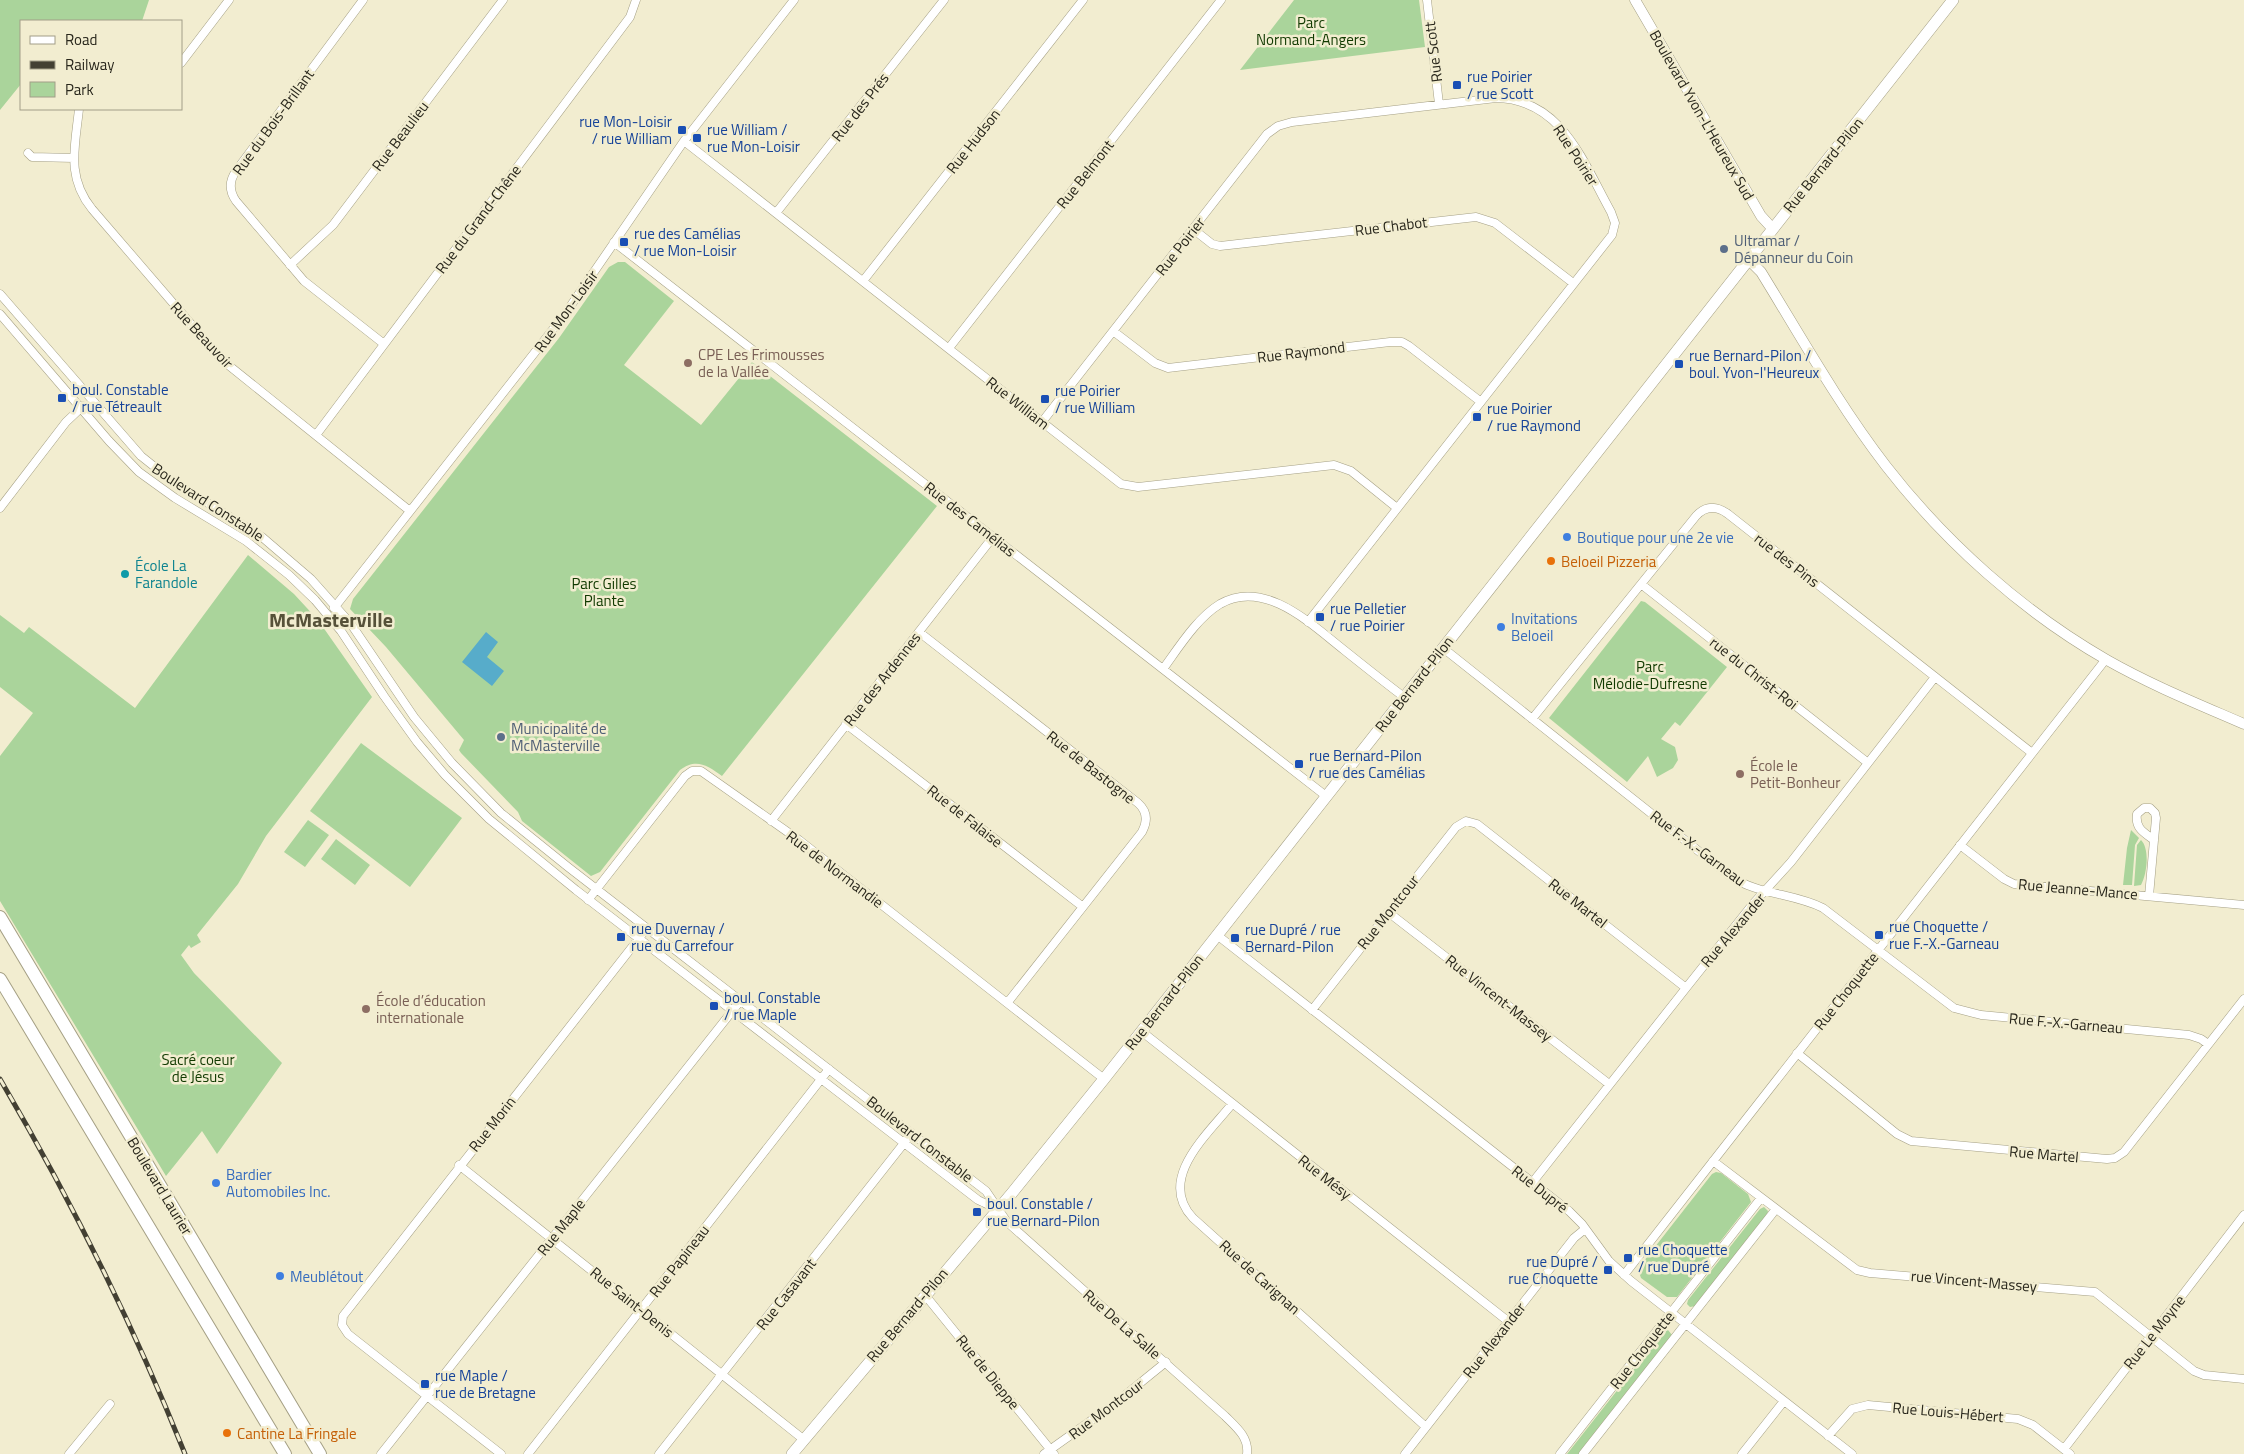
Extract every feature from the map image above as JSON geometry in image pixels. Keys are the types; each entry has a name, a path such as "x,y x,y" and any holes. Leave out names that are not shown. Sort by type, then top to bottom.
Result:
{"main road":[{"name":"Rue Bernard-Pilon","path":"792,1454 1104,1079 1953,0"},
{"name":"Boulevard Laurier","path":"0,917 320,1454"},
{"name":"Boulevard Laurier","path":"0,979 285,1454"}],"street":[{"path":"182,62 229,0"},
{"name":"Rue du Bois-Brillant","path":"363,0 236,171 231,181 231,192 236,202 290,265 317,292 384,344"},
{"name":"Rue Beaulieu","path":"290,265 322,237 338,219 504,0"},
{"name":"Rue du Grand-Chêne","path":"316,435 630,17 636,0"},
{"name":"Rue Mon-Loisir","path":"328,615 559,322 684,141 794,0"},
{"name":"Rue des Prés","path":"776,213 944,0"},
{"name":"Rue Hudson","path":"863,281 1083,0"},
{"name":"Rue Belmont","path":"949,348 1221,0"},
{"name":"Rue Scott","path":"1427,0 1439,104"},
{"name":"Boulevard Yvon-L'Heureux Sud","path":"1635,0 1761,216 1772,228"},
{"name":"Rue Poirier","path":"1042,422 1267,134 1278,126 1292,122 1496,98 1516,100 1541,110 1561,127 1611,212 1615,222 1612,236 1573,283 1308,622"},
{"name":"Rue Beauvoir","path":"78,110 74,158 76,180 85,201 209,346 230,367 410,511"},
{"name":"Rue William","path":"684,141 1117,482 1128,487 1334,465 1351,471 1397,508"},
{"path":"28,153 32,157 74,158"},
{"name":"Rue Chabot","path":"1193,229 1212,244 1220,246 1476,217 1495,223 1573,283"},
{"name":"Rue des Camélias","path":"614,242 1326,796"},
{"path":"1748,259 1761,272 1864,435 1914,499 1965,552 2046,619 2106,659 2165,690 2244,724"},
{"name":"Boulevard Constable","path":"0,294 131,447 155,469 262,537 311,578 336,606 362,640 394,689 452,764 512,823 986,1191 997,1209"},
{"name":"Boulevard Constable","path":"1,317 139,472 175,498 246,541 290,575 328,615 356,652 384,696 417,742 445,775 504,832 588,900 978,1200 997,1209"},
{"name":"Rue Raymond","path":"1113,331 1155,363 1168,368 1402,342 1481,402"},
{"path":"0,508 66,422 90,400"},
{"name":"rue des Pins","path":"1532,719 1698,513 1707,508 1717,508 1728,514 2032,753"},
{"name":"Rue des Ardennes","path":"771,821 993,537"},
{"name":"rue du Christ-Roi","path":"1641,584 1868,763"},
{"path":"1163,669 1207,615 1230,599 1247,596 1264,599 1285,607 1308,622 1404,698"},
{"name":"Rue de Bastogne","path":"919,632 1143,808 1146,820 1142,832 1008,1002"},
{"name":"Rue F.-X.-Garneau","path":"1443,648 1730,876 1746,885 1805,900 1824,908 1944,1002 1966,1012 2189,1035 2200,1038 2208,1044"},
{"name":"Rue Choquette","path":"1624,1275 2106,659"},
{"name":"Rue Alexander","path":"1532,1183 1686,988 1791,862 1935,677"},
{"path":"384,696 394,689"},
{"name":"Rue de Falaise","path":"846,724 1083,908"},
{"name":"Rue de Normandie","path":"588,900 685,776 692,771 701,771 799,840 1104,1079"},
{"name":"Rue Montcour","path":"1312,1010 1456,827 1460,823 1469,821"},
{"name":"Rue Martel","path":"1469,821 1477,824 1686,988"},
{"path":"504,832 512,823"},
{"name":"Rue Jeanne-Mance","path":"2149,896 2154,840"},
{"name":"Rue Jeanne-Mance","path":"1960,845 2012,883 2244,905"},
{"name":"Rue Vincent-Massey","path":"1388,912 1609,1084"},
{"name":"Rue Morin","path":"427,1397 348,1334 342,1322 346,1311 647,928"},
{"name":"Rue Dupré","path":"1217,935 1569,1211 1586,1229 1603,1254 1624,1275 1852,1454"},
{"name":"Rue Martel","path":"1797,1053 1897,1134 1910,1141 2107,1159 2124,1152 2244,999"},
{"name":"Rue Maple","path":"381,1454 741,1000"},
{"name":"Rue Mésy","path":"1141,1032 1509,1322"},
{"name":"Rue Papineau","path":"528,1454 829,1069"},
{"name":"Rue de Carignan","path":"1232,1104 1184,1168 1180,1187 1184,1206 1194,1218 1426,1427"},
{"name":"Rue Casavant","path":"659,1454 912,1133"},
{"name":"rue Vincent-Massey","path":"1713,1161 1860,1271 2093,1292 2197,1372 2244,1379"},
{"name":"Rue Saint-Denis","path":"460,1165 804,1439"},
{"name":"Rue Choquette","path":"1560,1454 1761,1198"},
{"name":"Rue De La Salle","path":"997,1209 1007,1222 1240,1430 1246,1440 1247,1454"},
{"name":"Rue Choquette","path":"1583,1454 1776,1209"},
{"name":"Rue Le Moyne","path":"2067,1452 2151,1336 2241,1226 2244,1215"},
{"name":"Rue Alexander","path":"1405,1454 1574,1238 1586,1229"},
{"name":"Rue de Dieppe","path":"925,1295 1050,1453"},
{"name":"Rue Montcour","path":"1050,1453 1166,1362"},
{"path":"427,1397 501,1454"},
{"path":"1742,1454 1784,1401"},
{"path":"69,1454 110,1404"},
{"name":"Rue Louis-Hébert","path":"1828,1436 1852,1409 1868,1405 2018,1419 2029,1423 2067,1452"}],"green space":[{"path":"0,0 149,0 142,20 20,20 20,85 0,110"},
{"name":"Parc Normand-Angers","path":"1294,0 1419,0 1425,47 1240,70"},
{"name":"Parc Gilles Plante","path":"618,262 625,262 674,301 624,365 701,425 752,362 937,506 722,776 701,764 691,764 680,770 600,872 591,876 522,821 518,812 461,753 459,750 464,740 386,647 350,609 353,599 559,338 609,267"},
{"name":"Sacré coeur de Jésus","path":"248,555 294,594 318,620 372,697 266,836 238,884 197,935 201,942 191,948 189,945 181,955 194,973 282,1063 217,1154 202,1131 166,1176 0,901 0,756 33,713 0,687 0,615 24,633 29,627 135,708"},
{"name":"Parc Mélodie-Dufresne","path":"1641,601 1645,602 1727,667 1680,726 1675,722 1661,739 1675,747 1678,760 1673,768 1657,777 1648,756 1627,782 1549,718"},
{"path":"361,743 462,818 410,887 310,811"},
{"path":"308,820 329,835 305,867 284,852"},
{"path":"2131,830 2139,838 2135,845 2132,885 2123,885 2127,848"},
{"path":"336,839 370,865 355,885 321,859"},
{"path":"2141,840 2147,855 2145,875 2141,885 2134,886 2137,845"},
{"path":"1716,1172 1721,1173 1748,1194 1751,1202 1677,1297 1667,1297 1641,1278 1640,1266 1712,1174"},
{"path":"1764,1207 1768,1211 1767,1215 1696,1306 1690,1307 1687,1304 1688,1300 1760,1209"},
{"path":"1668,1330 1672,1335 1580,1454 1567,1454 1664,1331"}],"water":[{"path":"486,632 498,642 487,657 504,671 492,686 462,662"}],"railway":[{"path":"0,1079 52,1170 100,1263 144,1358 185,1454"}],"place":[{"name":"rue Poirier / rue Scott","path":"1457,85"},
{"name":"rue Mon-Loisir / rue William","path":"682,130"},
{"name":"rue William / rue Mon-Loisir","path":"697,138"},
{"name":"rue des Camélias / rue Mon-Loisir","path":"624,242"},
{"name":"Ultramar / Dépanneur du Coin","path":"1724,249"},
{"name":"CPE Les Frimousses de la Vallée","path":"688,363"},
{"name":"rue Bernard-Pilon / boul. Yvon-l'Heureux","path":"1679,364"},
{"name":"boul. Constable / rue Tétreault","path":"62,398"},
{"name":"rue Poirier / rue William","path":"1045,399"},
{"name":"rue Poirier / rue Raymond","path":"1477,417"},
{"name":"Boutique pour une 2e vie","path":"1567,537"},
{"name":"Beloeil Pizzeria","path":"1551,561"},
{"name":"École La Farandole","path":"125,574"},
{"name":"rue Pelletier / rue Poirier","path":"1320,617"},
{"name":"Invitations Beloeil","path":"1501,627"},
{"name":"Municipalité de McMasterville","path":"501,737"},
{"name":"rue Bernard-Pilon / rue des Camélias","path":"1299,764"},
{"name":"École le Petit-Bonheur","path":"1740,774"},
{"name":"rue Choquette / rue F.-X.-Garneau","path":"1879,935"},
{"name":"rue Duvernay / rue du Carrefour","path":"621,937"},
{"name":"rue Dupré / rue Bernard-Pilon","path":"1235,938"},
{"name":"boul. Constable / rue Maple","path":"714,1006"},
{"name":"École d’éducation internationale","path":"366,1009"},
{"name":"Bardier Automobiles Inc.","path":"216,1183"},
{"name":"boul. Constable / rue Bernard-Pilon","path":"977,1212"},
{"name":"rue Choquette / rue Dupré","path":"1628,1258"},
{"name":"rue Dupré / rue Choquette","path":"1608,1270"},
{"name":"Meublétout","path":"280,1276"},
{"name":"rue Maple / rue de Bretagne","path":"425,1384"},
{"name":"Cantine La Fringale","path":"227,1433"}],"district":[{"name":"McMasterville","path":"331,619"}]}
